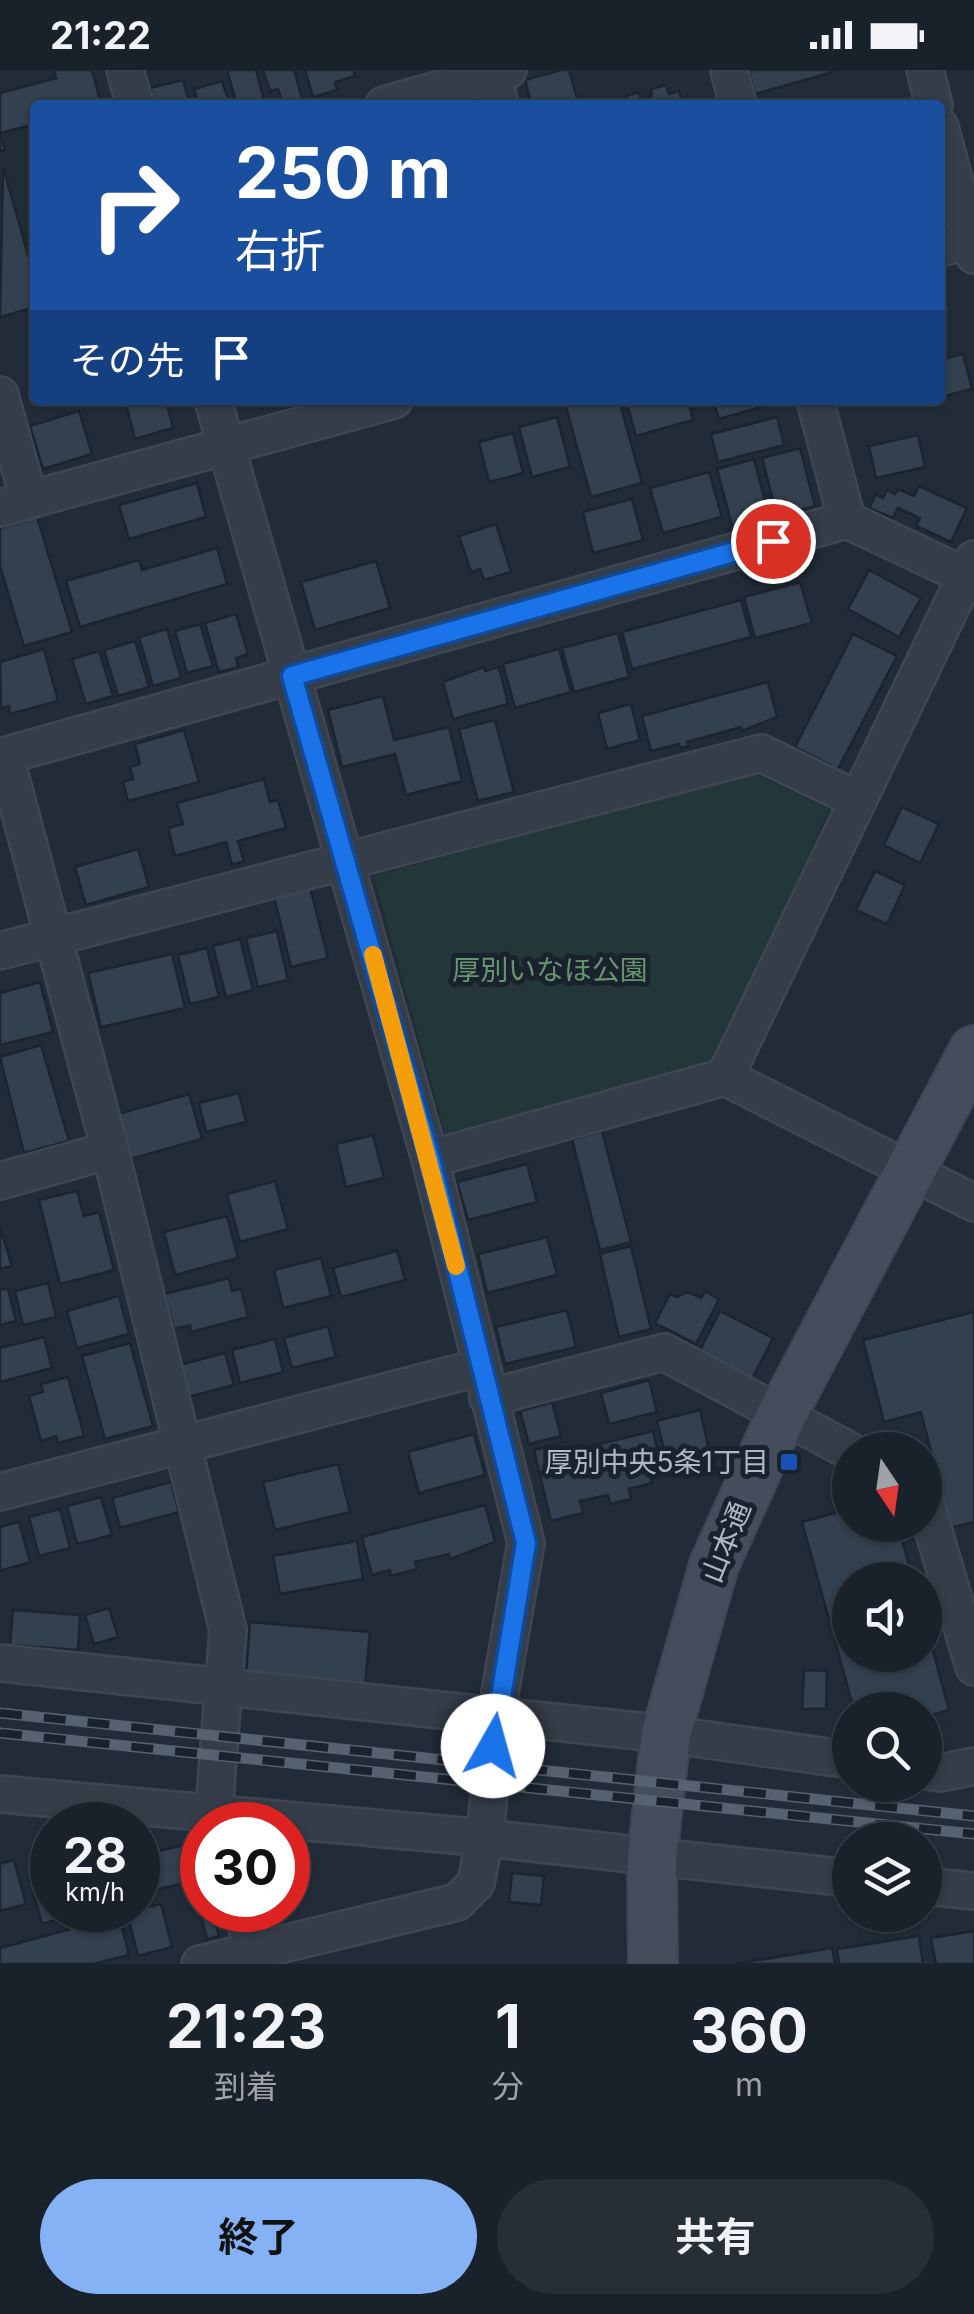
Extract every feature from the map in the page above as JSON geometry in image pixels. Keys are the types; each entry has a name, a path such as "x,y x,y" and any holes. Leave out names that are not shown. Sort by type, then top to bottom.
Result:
{"street":[{"path":"125,70 133,100"},
{"path":"730,70 737,100"},
{"path":"925,70 933,100"},
{"path":"405,100 488,80"},
{"path":"945,156 961,248"},
{"path":"0,396 15,504 375,405"},
{"path":"200,1964 254,1957 457,1902 476,1882 485,1838 496,1716 526,1543 430,1159 214,405"},
{"path":"817,405 847,520"},
{"path":"217,1802 228,1630 55,936 3,757 847,520 971,571 856,799 725,1078"},
{"path":"0,951 761,752 856,799"},
{"name":"山本通","path":"652,1960 652,1858 666,1734 714,1565 782,1414 974,1050"},
{"path":"430,1159 725,1078 974,1203"},
{"path":"0,1180 110,1150"},
{"path":"0,1491 182,1445 484,1383 664,1352 832,1441"},
{"path":"937,1542 974,1667"},
{"path":"0,1663 666,1734 832,1757"},
{"path":"942,1773 974,1766"},
{"path":"0,1794 180,1814"},
{"path":"310,1825 485,1838 832,1876"},
{"path":"942,1888 974,1891"},
{"path":"248,1932 254,1957"}],"green space":[{"name":"厚別いなほ公園","path":"750,771 829,809 716,1064 448,1144 374,876"}],"building":[{"path":"54,70 92,70 100,100 30,100 30,125 0,133 0,93 56,78"},
{"path":"227,70 256,70 264,100 236,100"},
{"path":"263,70 294,70 302,100 281,100 278,89 270,91"},
{"path":"305,70 353,70 355,76 335,82 337,90 313,97"},
{"path":"569,70 578,100 531,100 525,80"},
{"path":"749,70 840,70 755,94"},
{"path":"183,80 189,100 153,100 150,88"},
{"path":"222,81 228,100 197,100 194,89"},
{"path":"666,85 669,94 679,91 682,100 627,100 626,96 639,92 641,99 652,96 651,89"},
{"path":"3,167 30,262 30,308 0,317"},
{"path":"963,354 972,389 945,396 945,359"},
{"path":"126,405 167,405 173,428 135,439"},
{"path":"565,405 620,405 642,483 591,497"},
{"path":"627,405 689,405 693,420 636,436"},
{"path":"715,405 768,405 719,419"},
{"path":"79,411 92,454 43,469 30,426"},
{"path":"557,417 570,467 532,477 519,427"},
{"path":"777,417 784,445 718,462 711,434"},
{"path":"513,433 523,473 489,482 479,442"},
{"path":"918,435 925,467 876,478 869,446"},
{"path":"800,448 815,506 777,516 762,458"},
{"path":"754,459 769,516 732,526 717,469"},
{"path":"709,472 722,517 663,533 650,488"},
{"path":"197,483 206,517 129,539 119,505"},
{"path":"919,486 967,508 951,542 916,526 920,518 898,508 893,518 869,508 876,494 883,498 887,490 895,494 898,489 914,496"},
{"path":"632,499 643,540 593,553 583,512"},
{"path":"37,517 72,632 24,646 0,566 0,528"},
{"path":"496,524 511,572 484,580 480,569 471,572 459,536"},
{"path":"217,548 227,584 80,627 66,581 139,560 142,570"},
{"path":"376,561 390,608 315,630 301,582"},
{"path":"869,570 921,598 899,637 848,609"},
{"path":"800,582 812,623 755,638 744,597"},
{"path":"741,600 751,637 632,669 622,632"},
{"path":"236,614 248,654 236,658 238,667 219,672 205,623"},
{"path":"200,624 213,666 187,673 175,631"},
{"path":"167,629 181,678 153,686 139,637"},
{"path":"618,633 629,677 574,692 562,648"},
{"path":"853,634 897,656 838,769 795,747"},
{"path":"135,641 149,687 118,696 104,650"},
{"path":"44,649 58,701 10,714 9,706 1,708 0,662"},
{"path":"559,649 571,692 515,708 503,664"},
{"path":"99,651 113,696 86,704 72,659"},
{"path":"484,667 485,671 499,667 508,704 453,719 443,682"},
{"path":"768,682 777,717 742,731 741,727 687,742 689,746 680,748 679,744 651,751 642,716"},
{"path":"383,696 394,740 449,727 462,781 406,795 395,754 342,767 328,710"},
{"path":"631,704 640,740 607,749 598,713"},
{"path":"495,720 514,792 478,801 459,729"},
{"path":"184,730 199,782 128,801 123,782 133,779 130,767 140,764 135,744"},
{"path":"264,779 270,802 278,800 286,828 238,841 244,861 232,865 226,842 175,856 168,828 183,824 177,803"},
{"path":"902,807 939,824 920,863 884,845"},
{"path":"138,849 149,887 86,905 75,867"},
{"path":"875,871 905,885 887,924 856,910"},
{"path":"310,887 328,958 291,967 274,896"},
{"path":"277,931 288,980 258,987 246,938"},
{"path":"240,939 253,990 226,997 213,946"},
{"path":"207,948 219,997 190,1004 178,955"},
{"path":"172,954 185,1008 101,1027 88,973"},
{"path":"40,982 53,1032 0,1045 0,993"},
{"path":"41,1045 69,1141 24,1153 0,1057"},
{"path":"239,1093 246,1122 206,1132 199,1103"},
{"path":"189,1094 202,1139 130,1159 118,1114"},
{"path":"602,1131 631,1242 600,1250 572,1139"},
{"path":"373,1135 384,1178 346,1187 336,1144"},
{"path":"527,1164 537,1202 468,1220 457,1182"},
{"path":"275,1181 288,1229 240,1242 227,1194"},
{"path":"77,1191 84,1216 99,1212 114,1270 60,1284 39,1200"},
{"path":"227,1216 238,1258 175,1275 164,1232"},
{"path":"0,1227 12,1266 0,1269"},
{"path":"547,1237 557,1275 487,1293 478,1254"},
{"path":"631,1246 651,1329 619,1337 600,1254"},
{"path":"397,1251 405,1280 341,1297 333,1268"},
{"path":"321,1258 331,1296 283,1308 274,1270"},
{"path":"229,1278 232,1291 241,1289 248,1317 191,1332 190,1325 174,1329 165,1294"},
{"path":"48,1283 56,1317 23,1325 15,1291"},
{"path":"8,1288 16,1321 0,1325 0,1290"},
{"path":"705,1291 719,1299 696,1344 655,1323 670,1294 677,1297 688,1292 701,1298"},
{"path":"119,1296 129,1334 77,1348 67,1311"},
{"path":"567,1310 576,1347 505,1364 496,1327"},
{"path":"720,1311 773,1338 752,1379 699,1352"},
{"path":"974,1312 974,1522 950,1528 942,1496 942,1432 926,1432 921,1412 884,1422 863,1340"},
{"path":"328,1326 336,1357 292,1368 284,1338"},
{"path":"44,1337 52,1368 0,1382 0,1348"},
{"path":"275,1339 283,1372 240,1383 232,1350"},
{"path":"130,1343 153,1426 105,1439 82,1356"},
{"path":"225,1353 234,1385 188,1397 179,1365"},
{"path":"68,1377 84,1436 58,1443 56,1436 41,1441 29,1396 43,1392 41,1384"},
{"path":"649,1380 657,1412 609,1424 601,1393"},
{"path":"552,1402 561,1436 529,1444 520,1411"},
{"path":"700,1410 711,1458 669,1469 657,1421"},
{"path":"653,1431 663,1473 650,1476 652,1483 629,1489 631,1499 610,1504 608,1495 580,1501 583,1513 551,1521 534,1450 565,1442 567,1452"},
{"path":"474,1434 485,1475 419,1493 408,1452"},
{"path":"338,1464 350,1512 275,1530 263,1482"},
{"path":"171,1482 179,1512 120,1528 112,1498"},
{"path":"101,1497 112,1535 77,1544 67,1506"},
{"path":"485,1505 495,1542 450,1559 449,1554 415,1562 417,1569 391,1576 390,1570 372,1575 362,1537"},
{"path":"60,1509 70,1548 39,1556 29,1517"},
{"path":"832,1514 832,1542 903,1542 908,1562 832,1562 832,1630 802,1522"},
{"path":"19,1522 30,1562 0,1571 0,1527"},
{"path":"357,1541 363,1579 280,1594 273,1556"},
{"path":"109,1608 118,1637 94,1644 85,1615"},
{"path":"13,1610 80,1615 78,1650 10,1645"},
{"path":"250,1622 370,1632 365,1685 246,1675"},
{"path":"804,1670 827,1671 826,1709 802,1709"},
{"path":"843,1672 939,1672 949,1710 942,1712 942,1692 849,1692"},
{"path":"180,1846 180,1884 160,1889 160,1851"},
{"path":"14,1860 26,1904 0,1911 0,1864"},
{"path":"512,1873 544,1876 541,1905 509,1902"},
{"path":"160,1904 172,1947 138,1956 132,1932 160,1932"},
{"path":"974,1931 974,1964 936,1964 931,1938"},
{"path":"60,1932 123,1932 129,1955 93,1964 0,1964 0,1948"},
{"path":"205,1932 218,1932 219,1936 207,1939"},
{"path":"919,1936 923,1964 839,1964 837,1949"},
{"path":"832,1948 835,1964 734,1964"}],"railway":[{"path":"0,1713 974,1816"},
{"path":"0,1733 974,1834"}],"slow traffic":[{"path":"373,955 456,1266"}],"place":[{"name":"厚別中央5条1丁目","path":"789,1462"}],"route":[{"path":"493,1746 526,1543 430,1159 292,676 773,541"}]}
